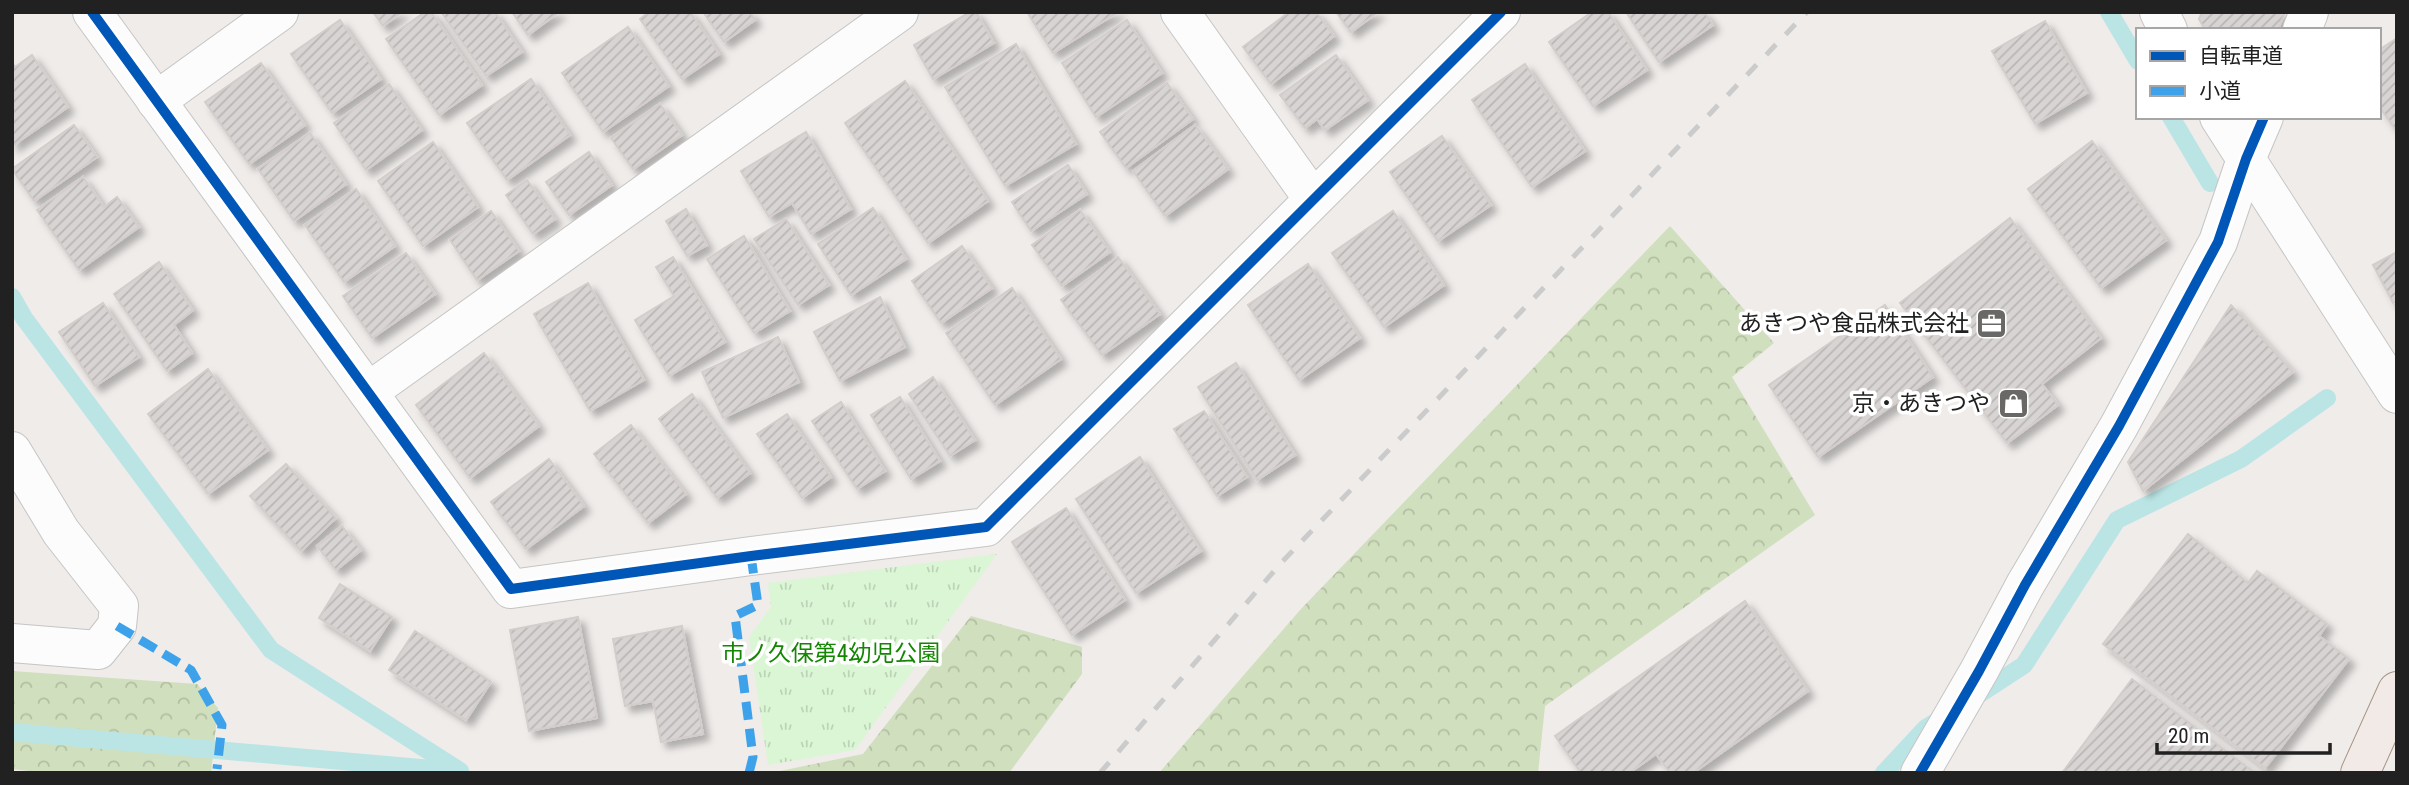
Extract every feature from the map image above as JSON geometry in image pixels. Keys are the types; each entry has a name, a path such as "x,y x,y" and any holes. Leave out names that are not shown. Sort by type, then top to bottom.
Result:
{"main road":[{"path":"2360,773 2397,691"}],"street":[{"path":"92,12 511,589 986,527 1501,12"},
{"path":"156,101 279,12"},
{"path":"368,392 899,12"},
{"path":"1180,12 1313,199"},
{"path":"2159,12 2167,28"},
{"path":"2220,119 2397,394"},
{"path":"1920,773 2025,585 2119,426 2218,242 2246,159 2263,119"},
{"path":"12,451 61,532 119,606 117,625 98,650 12,643"}],"green space":[{"path":"1670,226 1774,343 1732,377 1815,515 1545,706 1538,773 1159,773 1301,609"},
{"name":"市ノ久保第4幼児公園","path":"997,554 855,750 768,765 749,637 771,607 768,583"},
{"path":"971,616 1082,647 1082,674 1009,773 770,773 863,754"},
{"path":"12,671 197,684 218,708 211,773 46,773 12,769"}],"building":[{"path":"373,12 402,12 383,26"},
{"path":"425,12 431,12 482,85 439,115 386,39"},
{"path":"441,12 495,12 522,52 486,76"},
{"path":"512,12 559,12 528,35"},
{"path":"649,12 690,12 719,54 682,79 640,19"},
{"path":"703,12 750,12 755,20 724,42"},
{"path":"970,12 976,12 994,43 933,79 914,45"},
{"path":"1027,12 1118,12 1053,53"},
{"path":"1289,12 1316,12 1334,36 1271,84 1243,47"},
{"path":"1336,12 1378,12 1351,32"},
{"path":"1592,12 1608,12 1647,70 1593,106 1549,42"},
{"path":"1626,12 1704,12 1713,25 1659,62"},
{"path":"2202,12 2285,12 2279,28 2204,28 2199,19"},
{"path":"340,20 381,79 332,113 291,54"},
{"path":"1127,20 1162,73 1096,117 1062,63"},
{"path":"2045,21 2087,93 2035,124 1992,51"},
{"path":"628,27 669,86 603,132 562,73"},
{"path":"2397,38 2397,132 2381,109 2381,49"},
{"path":"1016,44 1076,144 1005,186 945,87"},
{"path":"32,55 68,107 12,146 12,63 15,67"},
{"path":"1336,55 1368,100 1325,130 1317,119 1305,128 1280,95"},
{"path":"261,63 305,125 249,164 205,102"},
{"path":"1525,64 1585,151 1532,187 1472,100"},
{"path":"531,79 570,135 507,180 467,123"},
{"path":"905,81 988,201 928,243 845,123"},
{"path":"1167,83 1193,119 1126,168 1100,132"},
{"path":"389,84 422,130 366,170 334,123"},
{"path":"660,104 682,135 633,169 611,138"},
{"path":"74,125 97,157 34,201 12,169"},
{"path":"1195,125 1228,169 1165,216 1133,171"},
{"path":"806,132 851,209 811,234 792,203 769,217 741,171"},
{"path":"310,133 346,184 294,221 258,169"},
{"path":"1442,136 1491,205 1438,241 1390,172"},
{"path":"2092,141 2166,240 2101,288 2028,189"},
{"path":"433,142 478,207 423,246 378,181"},
{"path":"589,152 612,185 569,215 546,182"},
{"path":"1068,165 1087,194 1031,231 1012,202"},
{"path":"83,177 104,207 117,197 139,227 79,270 37,210"},
{"path":"527,180 555,219 533,234 506,195"},
{"path":"356,189 395,246 344,282 305,225"},
{"path":"873,208 906,259 851,295 818,244"},
{"path":"686,209 707,245 687,256 666,221"},
{"path":"1080,210 1110,252 1062,286 1032,245"},
{"path":"491,211 519,251 477,280 450,240"},
{"path":"1393,211 1444,285 1384,327 1332,253"},
{"path":"2010,218 2101,338 2042,384 2058,405 2007,443 1900,303"},
{"path":"786,219 829,285 798,305 754,239"},
{"path":"744,236 790,311 754,333 707,259"},
{"path":"962,246 992,288 941,323 912,281"},
{"path":"2397,252 2397,301 2393,303 2373,265"},
{"path":"406,253 435,294 372,338 343,296"},
{"path":"673,257 725,342 669,376 635,320 674,296 656,267"},
{"path":"1118,257 1160,314 1102,355 1061,300"},
{"path":"159,262 193,310 174,325 192,353 167,371 114,294"},
{"path":"1308,264 1360,338 1299,380 1248,305"},
{"path":"588,283 644,380 590,411 534,314"},
{"path":"1012,288 1061,359 995,405 946,333"},
{"path":"880,297 905,347 840,381 814,332"},
{"path":"103,303 139,357 95,386 59,332"},
{"path":"1885,305 1933,377 1818,457 1769,385"},
{"path":"2231,305 2293,372 2143,491 2128,462"},
{"path":"778,337 799,382 723,418 702,372"},
{"path":"484,353 539,426 470,478 416,405"},
{"path":"1236,363 1295,455 1257,480 1198,387"},
{"path":"208,369 268,450 208,494 148,414"},
{"path":"933,377 975,440 950,456 909,394"},
{"path":"692,394 750,473 717,498 659,419"},
{"path":"900,397 940,461 911,479 871,415"},
{"path":"841,402 885,471 857,489 812,421"},
{"path":"1204,411 1247,477 1217,496 1174,429"},
{"path":"787,414 831,477 802,498 757,434"},
{"path":"631,425 686,494 648,523 594,454"},
{"path":"1140,457 1201,551 1136,593 1076,499"},
{"path":"549,459 584,506 526,549 491,502"},
{"path":"286,464 336,518 301,551 250,496"},
{"path":"1066,508 1125,600 1072,635 1012,542"},
{"path":"342,526 361,550 336,570 317,546"},
{"path":"2188,534 2248,583 2257,571 2327,624 2319,636 2349,659 2265,768 2103,644"},
{"path":"340,584 392,617 370,651 319,618"},
{"path":"1745,601 1808,691 1693,773 1670,773 1656,754 1629,773 1581,773 1555,736"},
{"path":"578,617 597,718 529,731 510,630"},
{"path":"682,626 703,734 661,742 653,701 625,706 613,639"},
{"path":"415,631 491,682 466,720 389,670"},
{"path":"2132,679 2255,773 2062,773"}],"waterway":[{"path":"2109,12 2136,58"},
{"path":"2172,119 2210,183"},
{"path":"12,297 24,318 271,650 460,771"},
{"path":"1975,697 2024,665 2117,520 2241,459 2327,398"},
{"path":"1884,773 1926,728 1936,722"},
{"path":"12,732 455,771"}],"railway":[{"path":"1100,773 1281,563 1807,12"}],"marked path":[{"path":"749,773 753,757 735,616 758,605 751,556"},
{"path":"117,626 191,670 222,725 217,769"}],"cycle path":[{"path":"92,12 511,589 986,527 1501,12"},
{"path":"1920,773 2025,585 2119,426 2218,242 2246,159 2263,119"}],"place":[{"name":"あきつや食品株式会社","path":"1992,323"},
{"name":"京・あきつや","path":"2013,403"}]}
